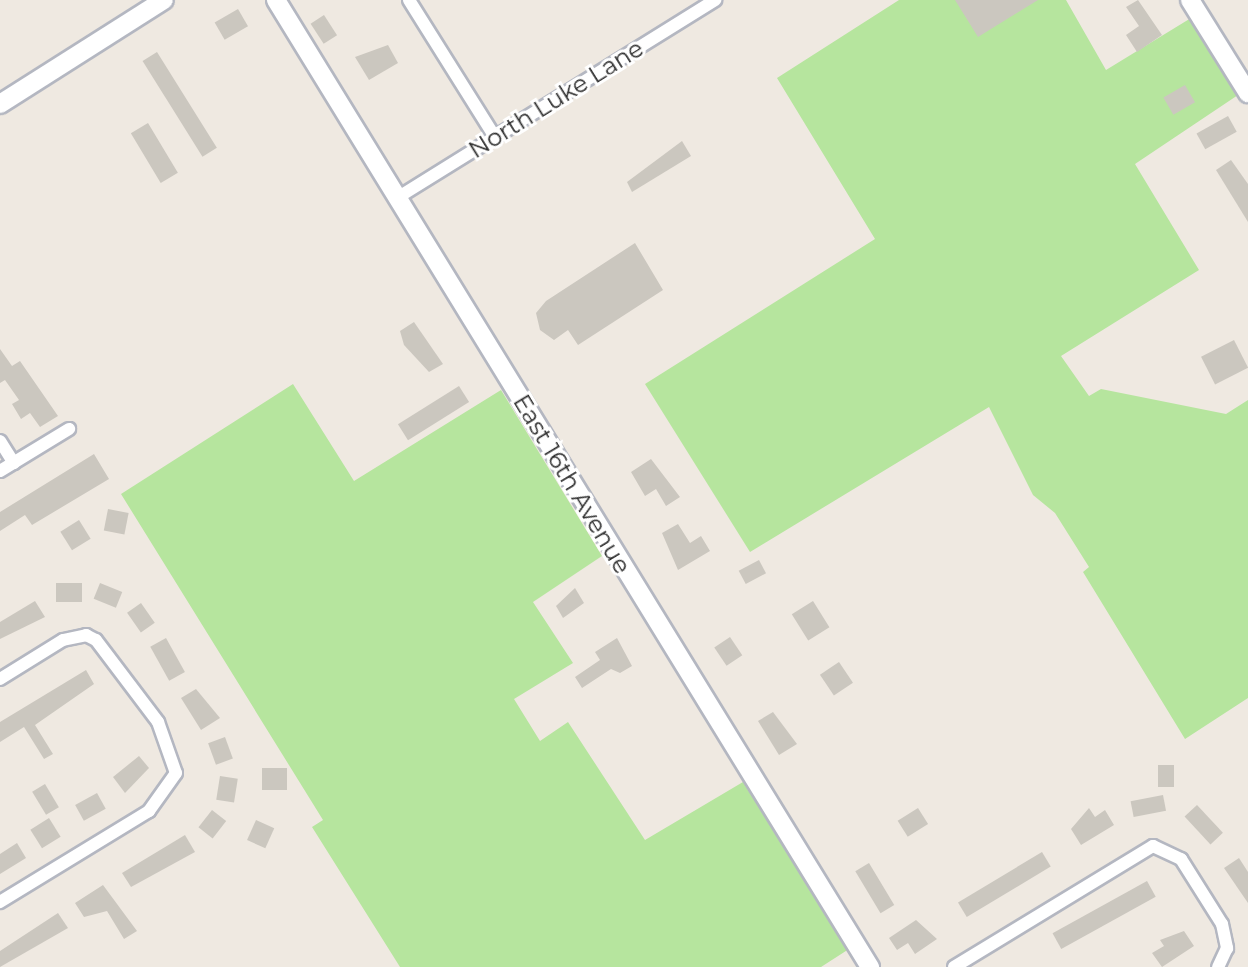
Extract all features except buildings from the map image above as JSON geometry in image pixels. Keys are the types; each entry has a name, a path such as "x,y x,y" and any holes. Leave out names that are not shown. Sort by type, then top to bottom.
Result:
{"street":[{"path":"0,104 164,0"},
{"name":"East 16th Avenue","path":"276,0 870,967"},
{"path":"409,0 495,137"},
{"name":"North Luke Lane","path":"397,198 715,0"},
{"path":"1190,0 1248,93"},
{"path":"0,471 69,429"},
{"path":"0,441 14,463"},
{"path":"0,679 63,640 86,635 96,640 158,722 176,773 149,811 0,902"},
{"path":"954,967 1153,846 1181,859 1222,924 1227,948 1218,967"}],"green space":[{"path":"899,0 1066,0 1106,70 1191,18 1238,95 1135,164 1199,270 1061,356 1089,396 1101,389 1226,414 1248,400 1248,698 1185,739 1083,572 1089,567 1055,513 1033,495 989,407 750,552 645,384 875,239 777,78"},
{"path":"293,384 354,481 501,390 602,556 533,602 573,663 514,699 540,741 568,722 645,840 743,782 849,949 821,967 400,967 312,827 323,820 121,494"}]}
